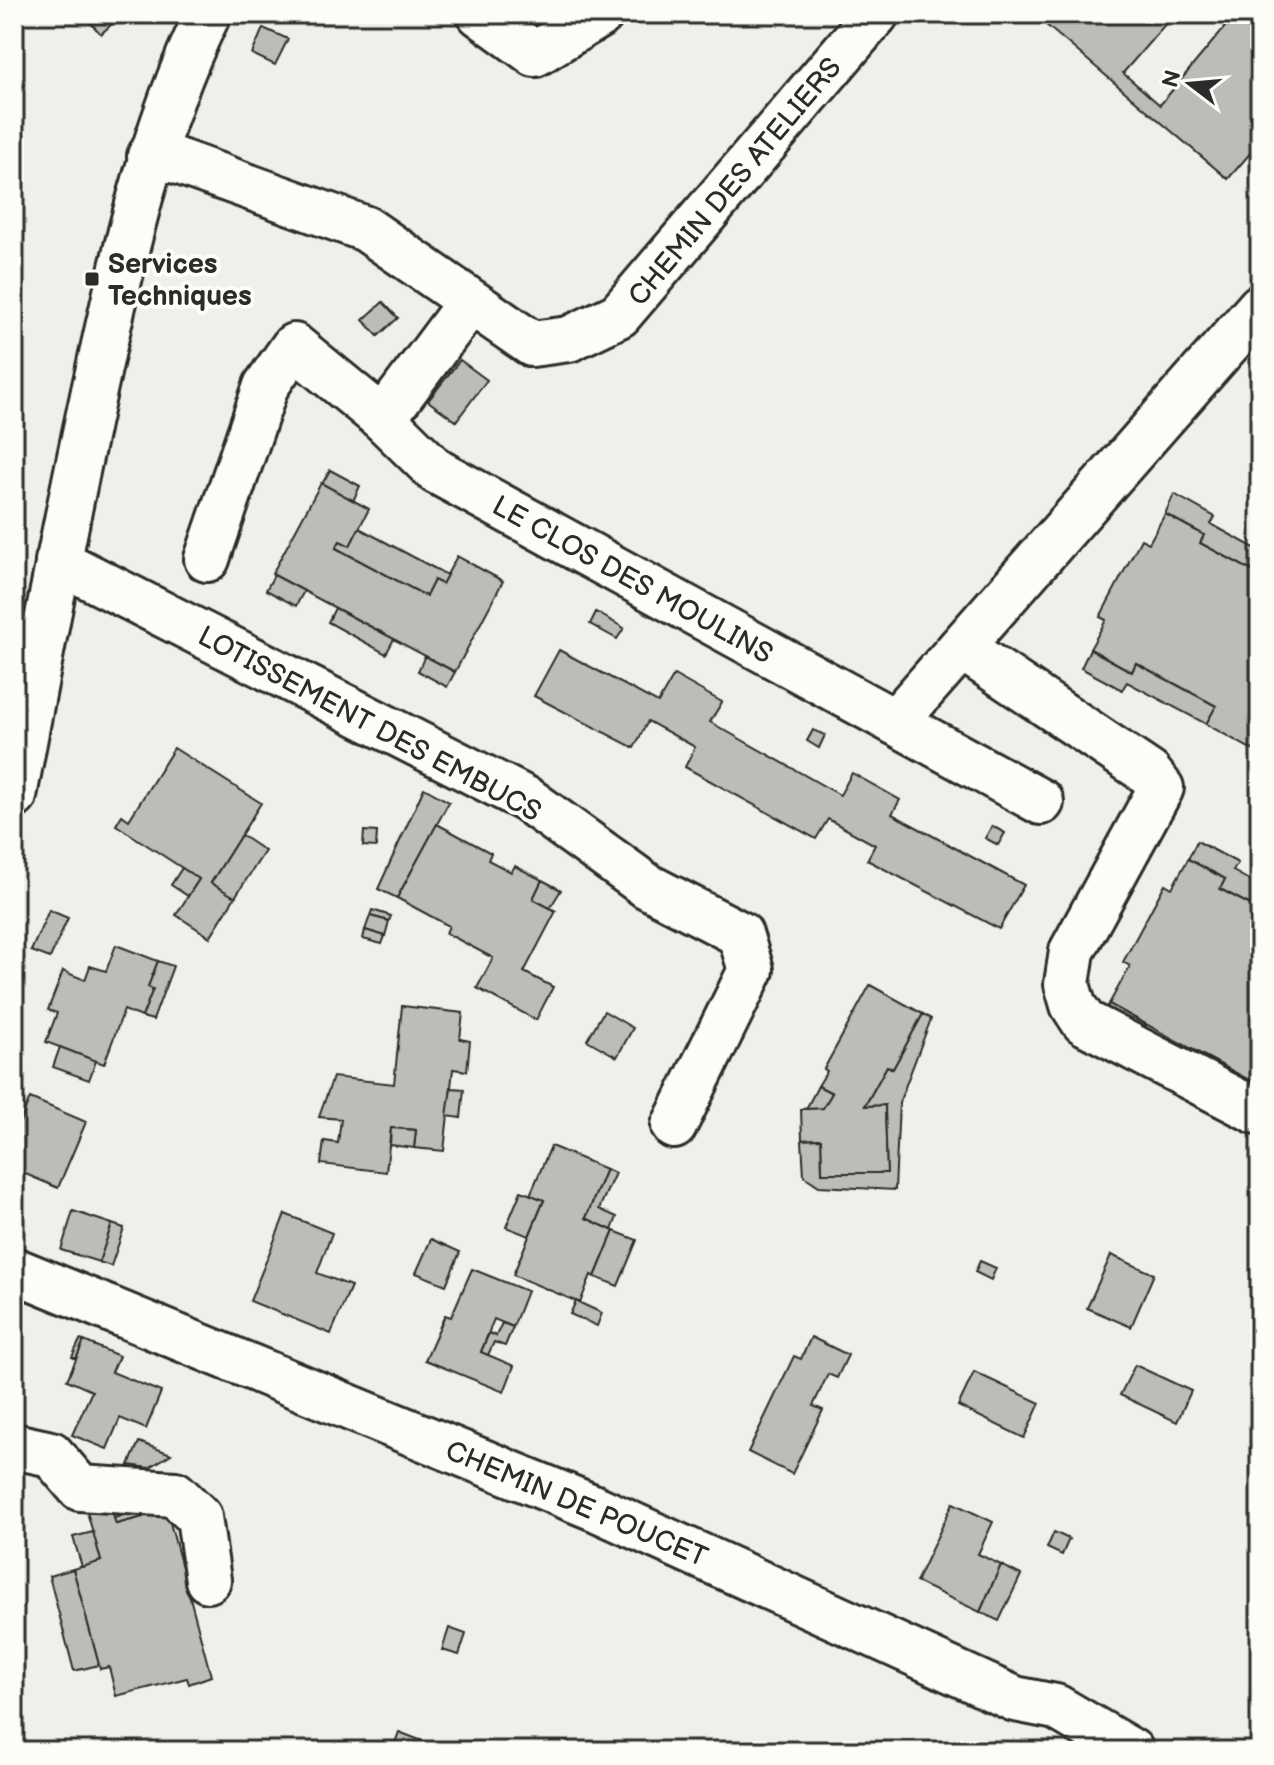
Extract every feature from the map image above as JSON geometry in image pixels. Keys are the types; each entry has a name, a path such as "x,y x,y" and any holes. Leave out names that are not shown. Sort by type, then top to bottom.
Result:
{"street":[{"path":"14,796 58,561 105,341 150,156 186,59 208,14"},
{"path":"480,14 535,54 601,14"},
{"name":"CHEMIN DES ATELIERS","path":"150,156 177,161 366,229 532,344 569,339 619,315 876,14"},
{"path":"383,419 470,302"},
{"path":"895,722 1260,307"},
{"name":"LE CLOS DES MOULINS","path":"207,559 266,386 294,346 383,419 436,471 1041,802"},
{"name":"LOTISSEMENT DES EMBUCS","path":"58,561 528,800 647,886 740,934 751,970 674,1126"},
{"path":"961,647 1149,773 1161,788 1072,951 1067,984 1073,1005 1084,1022 1256,1111"},
{"name":"CHEMIN DE POUCET","path":"14,1270 595,1508 1015,1699 1056,1707 1131,1751"},
{"path":"14,1446 51,1454 80,1488 175,1494 199,1517 208,1580"}],"building":[{"path":"82,14 115,14 110,19 114,22 101,34"},
{"path":"1054,14 1174,14 1123,73 1160,105 1234,16 1232,14 1260,14 1260,142 1228,179 1045,24"},
{"path":"263,28 288,39 275,65 252,54"},
{"path":"14,155 24,162 14,177"},
{"path":"383,302 398,318 378,336 363,320"},
{"path":"460,360 487,380 456,421 428,401"},
{"path":"330,470 360,486 353,501 322,484"},
{"path":"321,483 369,509 350,546 340,541 336,548 426,596 434,580 442,584 457,556 503,581 455,672 272,574"},
{"path":"1174,494 1215,517 1211,524 1260,551 1260,575 1200,543 1204,535 1165,514"},
{"path":"1165,514 1204,535 1200,543 1260,575 1260,754 1206,724 1216,706 1136,663 1132,672 1090,649 1106,620 1100,617 1141,539 1149,543"},
{"path":"359,528 447,575 442,584 434,580 426,596 336,548 340,541 350,546"},
{"path":"274,575 304,591 296,606 266,590"},
{"path":"335,608 394,639 386,654 328,622"},
{"path":"596,612 624,628 617,639 590,624"},
{"path":"1090,649 1132,672 1136,663 1216,706 1206,724 1127,682 1122,690 1081,668"},
{"path":"559,650 658,703 674,675 722,702 710,722 840,795 852,773 900,800 892,814 1024,885 999,929 867,860 875,845 828,819 816,839 685,767 695,747 648,721 634,748 534,696"},
{"path":"425,656 455,672 447,687 418,671"},
{"path":"813,730 825,735 819,748 807,741"},
{"path":"174,748 261,803 211,883 235,897 210,937 176,915 199,879 116,825 122,815 129,820"},
{"path":"424,788 449,802 397,898 378,889"},
{"path":"437,824 491,853 488,860 511,872 515,866 542,880 533,899 556,911 524,972 553,987 536,1020 477,988 493,958 446,933 449,926 397,898"},
{"path":"992,826 1005,833 998,845 985,838"},
{"path":"364,831 377,832 376,847 363,846"},
{"path":"241,835 265,851 235,897 211,883"},
{"path":"1197,841 1238,863 1233,871 1260,886 1260,910 1220,889 1225,879 1188,859"},
{"path":"1188,859 1225,879 1220,889 1260,910 1260,1086 1109,1004 1130,966 1123,962 1165,884 1172,888"},
{"path":"182,868 199,879 188,896 171,885"},
{"path":"542,880 561,890 550,908 533,899"},
{"path":"49,910 68,918 50,958 31,951"},
{"path":"372,910 391,916 389,921 370,916"},
{"path":"370,916 389,921 385,936 365,930"},
{"path":"365,930 385,936 382,944 363,939"},
{"path":"116,945 158,961 148,987 153,989 142,1017 124,1010 104,1064 46,1042 57,1013 48,1010 63,971 85,980 90,966 106,971"},
{"path":"158,961 173,966 153,1020 142,1017 153,989 148,987"},
{"path":"870,985 923,1014 893,1069 887,1066 865,1106 885,1105 887,1173 822,1173 821,1139 802,1140 801,1109 823,1108 832,1093 818,1086 827,1071 824,1069"},
{"path":"1109,1004 1146,1025 1142,1032 1104,1012"},
{"path":"402,1006 463,1013 460,1039 470,1041 467,1071 453,1069 444,1151 414,1148 416,1130 391,1128 386,1172 321,1164 324,1141 338,1143 341,1119 319,1117 333,1077 394,1084"},
{"path":"604,1011 633,1028 617,1057 587,1040"},
{"path":"923,1014 931,1019 899,1103 895,1190 819,1186 804,1176 802,1140 821,1139 822,1173 887,1173 885,1105 865,1106 887,1066 893,1069"},
{"path":"60,1047 96,1061 89,1080 53,1067"},
{"path":"818,1086 832,1093 823,1108 806,1109"},
{"path":"451,1088 464,1089 461,1118 447,1116"},
{"path":"30,1098 86,1122 58,1188 14,1169 14,1136"},
{"path":"391,1128 416,1130 414,1148 390,1145"},
{"path":"551,1146 606,1169 586,1218 614,1231 595,1277 591,1275 580,1303 513,1275 544,1200 530,1195"},
{"path":"606,1169 615,1173 599,1209 617,1217 612,1230 586,1218"},
{"path":"521,1191 544,1200 529,1236 506,1227"},
{"path":"73,1211 112,1224 99,1262 61,1250"},
{"path":"285,1214 332,1233 317,1273 351,1286 331,1334 250,1301"},
{"path":"112,1224 124,1228 111,1266 99,1262"},
{"path":"614,1231 637,1240 618,1286 595,1277"},
{"path":"431,1239 460,1252 446,1285 416,1273"},
{"path":"1111,1255 1154,1274 1131,1327 1087,1308"},
{"path":"980,1261 996,1268 991,1280 975,1272"},
{"path":"472,1269 527,1291 513,1327 494,1319 481,1352 514,1366 504,1392 425,1360 445,1315 451,1317"},
{"path":"576,1301 602,1313 597,1326 570,1314"},
{"path":"502,1323 513,1327 505,1346 494,1342 488,1355 481,1352 489,1333 496,1336"},
{"path":"811,1337 848,1355 837,1378 828,1374 813,1406 823,1410 792,1474 748,1452 794,1356 801,1359"},
{"path":"80,1340 84,1341 76,1359 72,1357"},
{"path":"84,1341 119,1356 112,1372 161,1392 146,1429 120,1418 107,1449 72,1435 92,1391 67,1380"},
{"path":"1135,1365 1191,1391 1177,1422 1120,1395"},
{"path":"974,1372 1040,1403 1024,1438 958,1406"},
{"path":"139,1442 171,1454 149,1468 129,1465"},
{"path":"953,1503 993,1522 978,1554 1001,1565 980,1612 916,1582"},
{"path":"165,1504 211,1676 189,1684 187,1678 116,1696 109,1667 100,1669 73,1569 101,1561 87,1512 111,1506 116,1524 143,1517 142,1510"},
{"path":"142,1510 143,1517 116,1524 114,1518"},
{"path":"93,1532 101,1561 82,1567 73,1537"},
{"path":"1054,1532 1069,1539 1062,1555 1047,1548"},
{"path":"1001,1565 1021,1575 999,1621 980,1612"},
{"path":"73,1569 99,1665 74,1671 49,1576"},
{"path":"449,1628 466,1634 459,1655 442,1650"},
{"path":"399,1732 433,1745 430,1751 392,1751"}],"place":[{"name":"Services Techniques","path":"92,279"}]}
